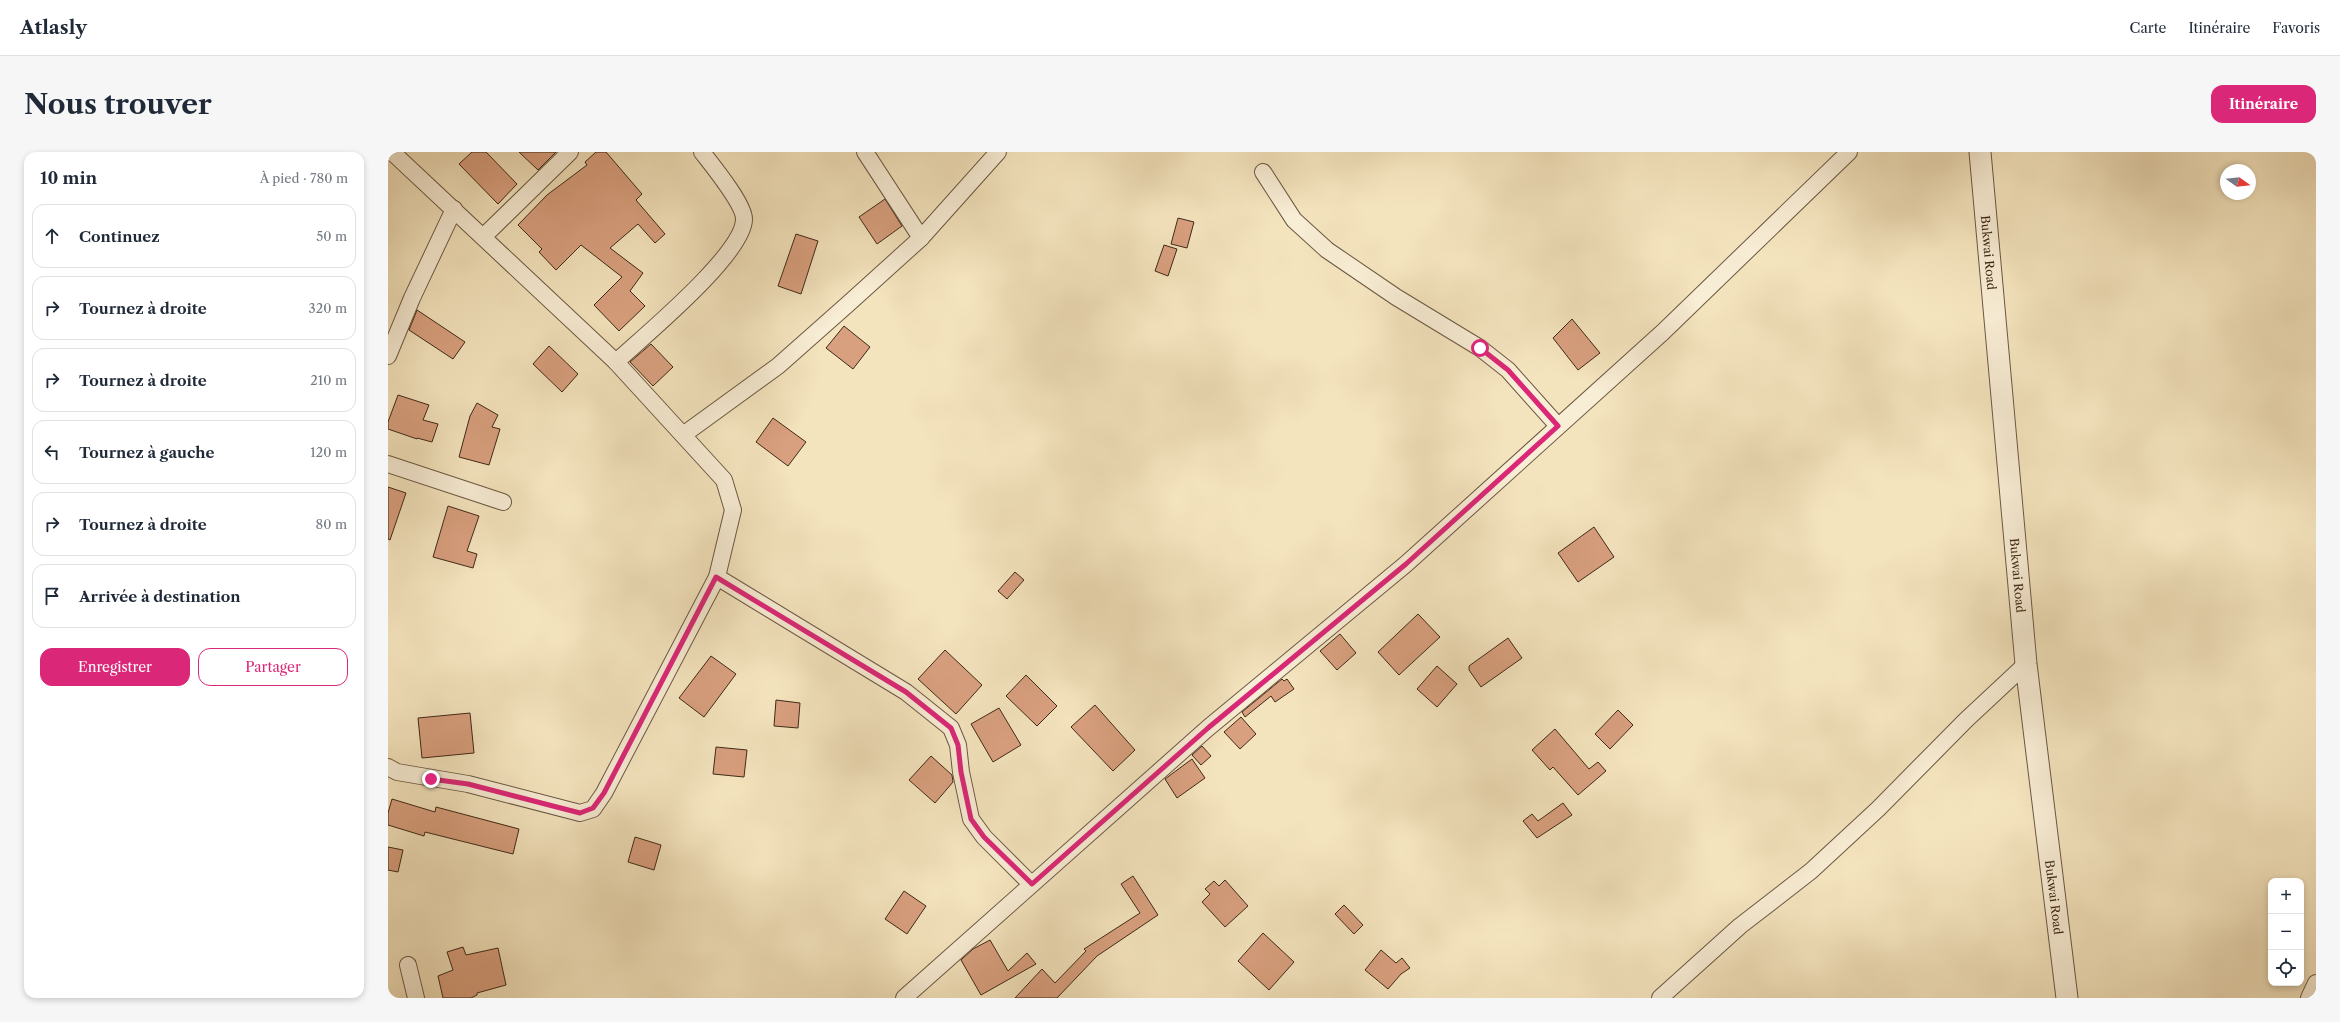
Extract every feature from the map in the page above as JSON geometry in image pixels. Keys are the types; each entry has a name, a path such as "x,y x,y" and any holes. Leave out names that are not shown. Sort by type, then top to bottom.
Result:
{"street":[{"path":"388,767 396,772 468,784 580,813 593,808 604,793 716,577 733,510 724,480 616,362 484,236 392,152"},
{"path":"484,236 570,152"},
{"path":"616,362 703,281 736,244 741,232 744,218 735,198 702,152"},
{"path":"865,152 921,238"},
{"path":"683,434 778,366 921,238 998,152"},
{"path":"904,998 1208,728 1406,564 1686,310 1849,152"},
{"name":"Bukwai Road","path":"1980,152 2026,664 2067,998"},
{"path":"1263,172 1294,220 1327,250 1396,298 1480,348 1503,365 1558,426"},
{"path":"388,356 412,298 454,209"},
{"path":"388,464 503,502"},
{"path":"716,577 906,692 951,728 958,745 961,772 971,819 984,837 1032,884"},
{"path":"1660,998 1740,926 1827,856 1878,809 1966,720 2026,664"},
{"path":"408,965 416,998"},
{"path":"2309,998 2316,983"}],"building":[{"path":"472,152 486,152 517,184 498,204 459,164"},
{"path":"519,152 556,152 538,170"},
{"path":"596,152 606,152 642,194 636,200 665,234 655,243 638,224 610,248 643,273 630,291 645,306 619,331 594,305 622,277 581,245 556,270 539,252 542,249 518,225 547,195 587,165 585,162"},
{"path":"885,199 902,226 877,244 859,217"},
{"path":"1178,218 1194,222 1187,248 1171,244"},
{"path":"796,234 818,241 801,294 778,286"},
{"path":"1164,245 1177,249 1168,276 1155,271"},
{"path":"417,310 465,342 453,359 409,330"},
{"path":"1572,319 1600,353 1578,370 1553,338"},
{"path":"844,326 870,347 853,369 826,348"},
{"path":"651,344 673,367 653,386 630,362"},
{"path":"549,346 578,374 562,392 533,364"},
{"path":"398,395 429,405 423,420 438,424 432,442 417,439 388,429 388,422"},
{"path":"477,403 498,415 492,427 500,429 489,465 459,457 470,416"},
{"path":"773,418 806,442 788,466 756,442"},
{"path":"388,487 406,493 390,540 388,539"},
{"path":"448,506 479,516 467,551 477,554 473,568 433,557"},
{"path":"1594,527 1614,557 1578,582 1558,553"},
{"path":"1015,572 1024,580 1007,599 998,591"},
{"path":"1418,614 1440,637 1399,675 1378,652"},
{"path":"1340,634 1356,653 1337,670 1320,651"},
{"path":"1508,638 1522,658 1481,687 1469,670 1469,666"},
{"path":"945,650 982,685 956,714 918,679"},
{"path":"711,656 736,674 704,717 679,698"},
{"path":"1437,666 1457,684 1437,707 1417,689"},
{"path":"1026,675 1057,706 1037,726 1006,696"},
{"path":"1282,679 1284,681 1287,679 1294,689 1275,702 1271,696 1245,717 1242,712"},
{"path":"776,700 800,703 798,728 774,726"},
{"path":"1095,705 1135,750 1113,771 1071,727"},
{"path":"999,708 1021,745 993,762 971,724"},
{"path":"1618,710 1633,725 1610,749 1595,734"},
{"path":"470,713 474,753 422,758 418,718"},
{"path":"1241,717 1256,734 1240,749 1224,732"},
{"path":"1555,729 1589,769 1598,762 1606,771 1578,795 1553,767 1550,770 1532,750"},
{"path":"1202,746 1211,756 1201,765 1192,755"},
{"path":"716,747 747,750 744,777 713,774"},
{"path":"931,756 952,775 953,782 935,803 909,780"},
{"path":"1192,759 1205,778 1177,798 1165,779"},
{"path":"392,799 435,812 436,807 519,829 513,854 425,832 424,836 388,825 388,813"},
{"path":"1563,803 1572,815 1537,838 1523,821 1532,814 1538,821"},
{"path":"635,837 661,845 654,870 628,862"},
{"path":"388,847 403,850 398,872 388,870"},
{"path":"1133,876 1158,915 1097,956 1057,998 1015,998 1042,969 1055,983 1086,951 1084,949 1140,913 1121,884"},
{"path":"1225,880 1248,906 1225,927 1202,902 1210,894 1205,889 1214,881 1219,886"},
{"path":"904,891 926,906 907,934 885,919"},
{"path":"1344,905 1363,925 1354,934 1335,914"},
{"path":"1263,933 1294,962 1269,990 1238,961"},
{"path":"990,940 1008,971 1027,953 1036,964 981,995 961,960 973,949"},
{"path":"463,947 466,955 498,948 506,985 477,993 477,995 471,998 443,998 438,976 453,970 447,952"},
{"path":"1381,950 1396,963 1402,958 1410,968 1401,974 1388,989 1365,970"}],"route":[{"path":"431,779 468,784 580,813 593,808 604,793 716,577 906,692 951,728 958,745 961,772 971,819 984,837 1032,884 1208,728 1406,564 1558,426 1508,370 1480,348"}]}
